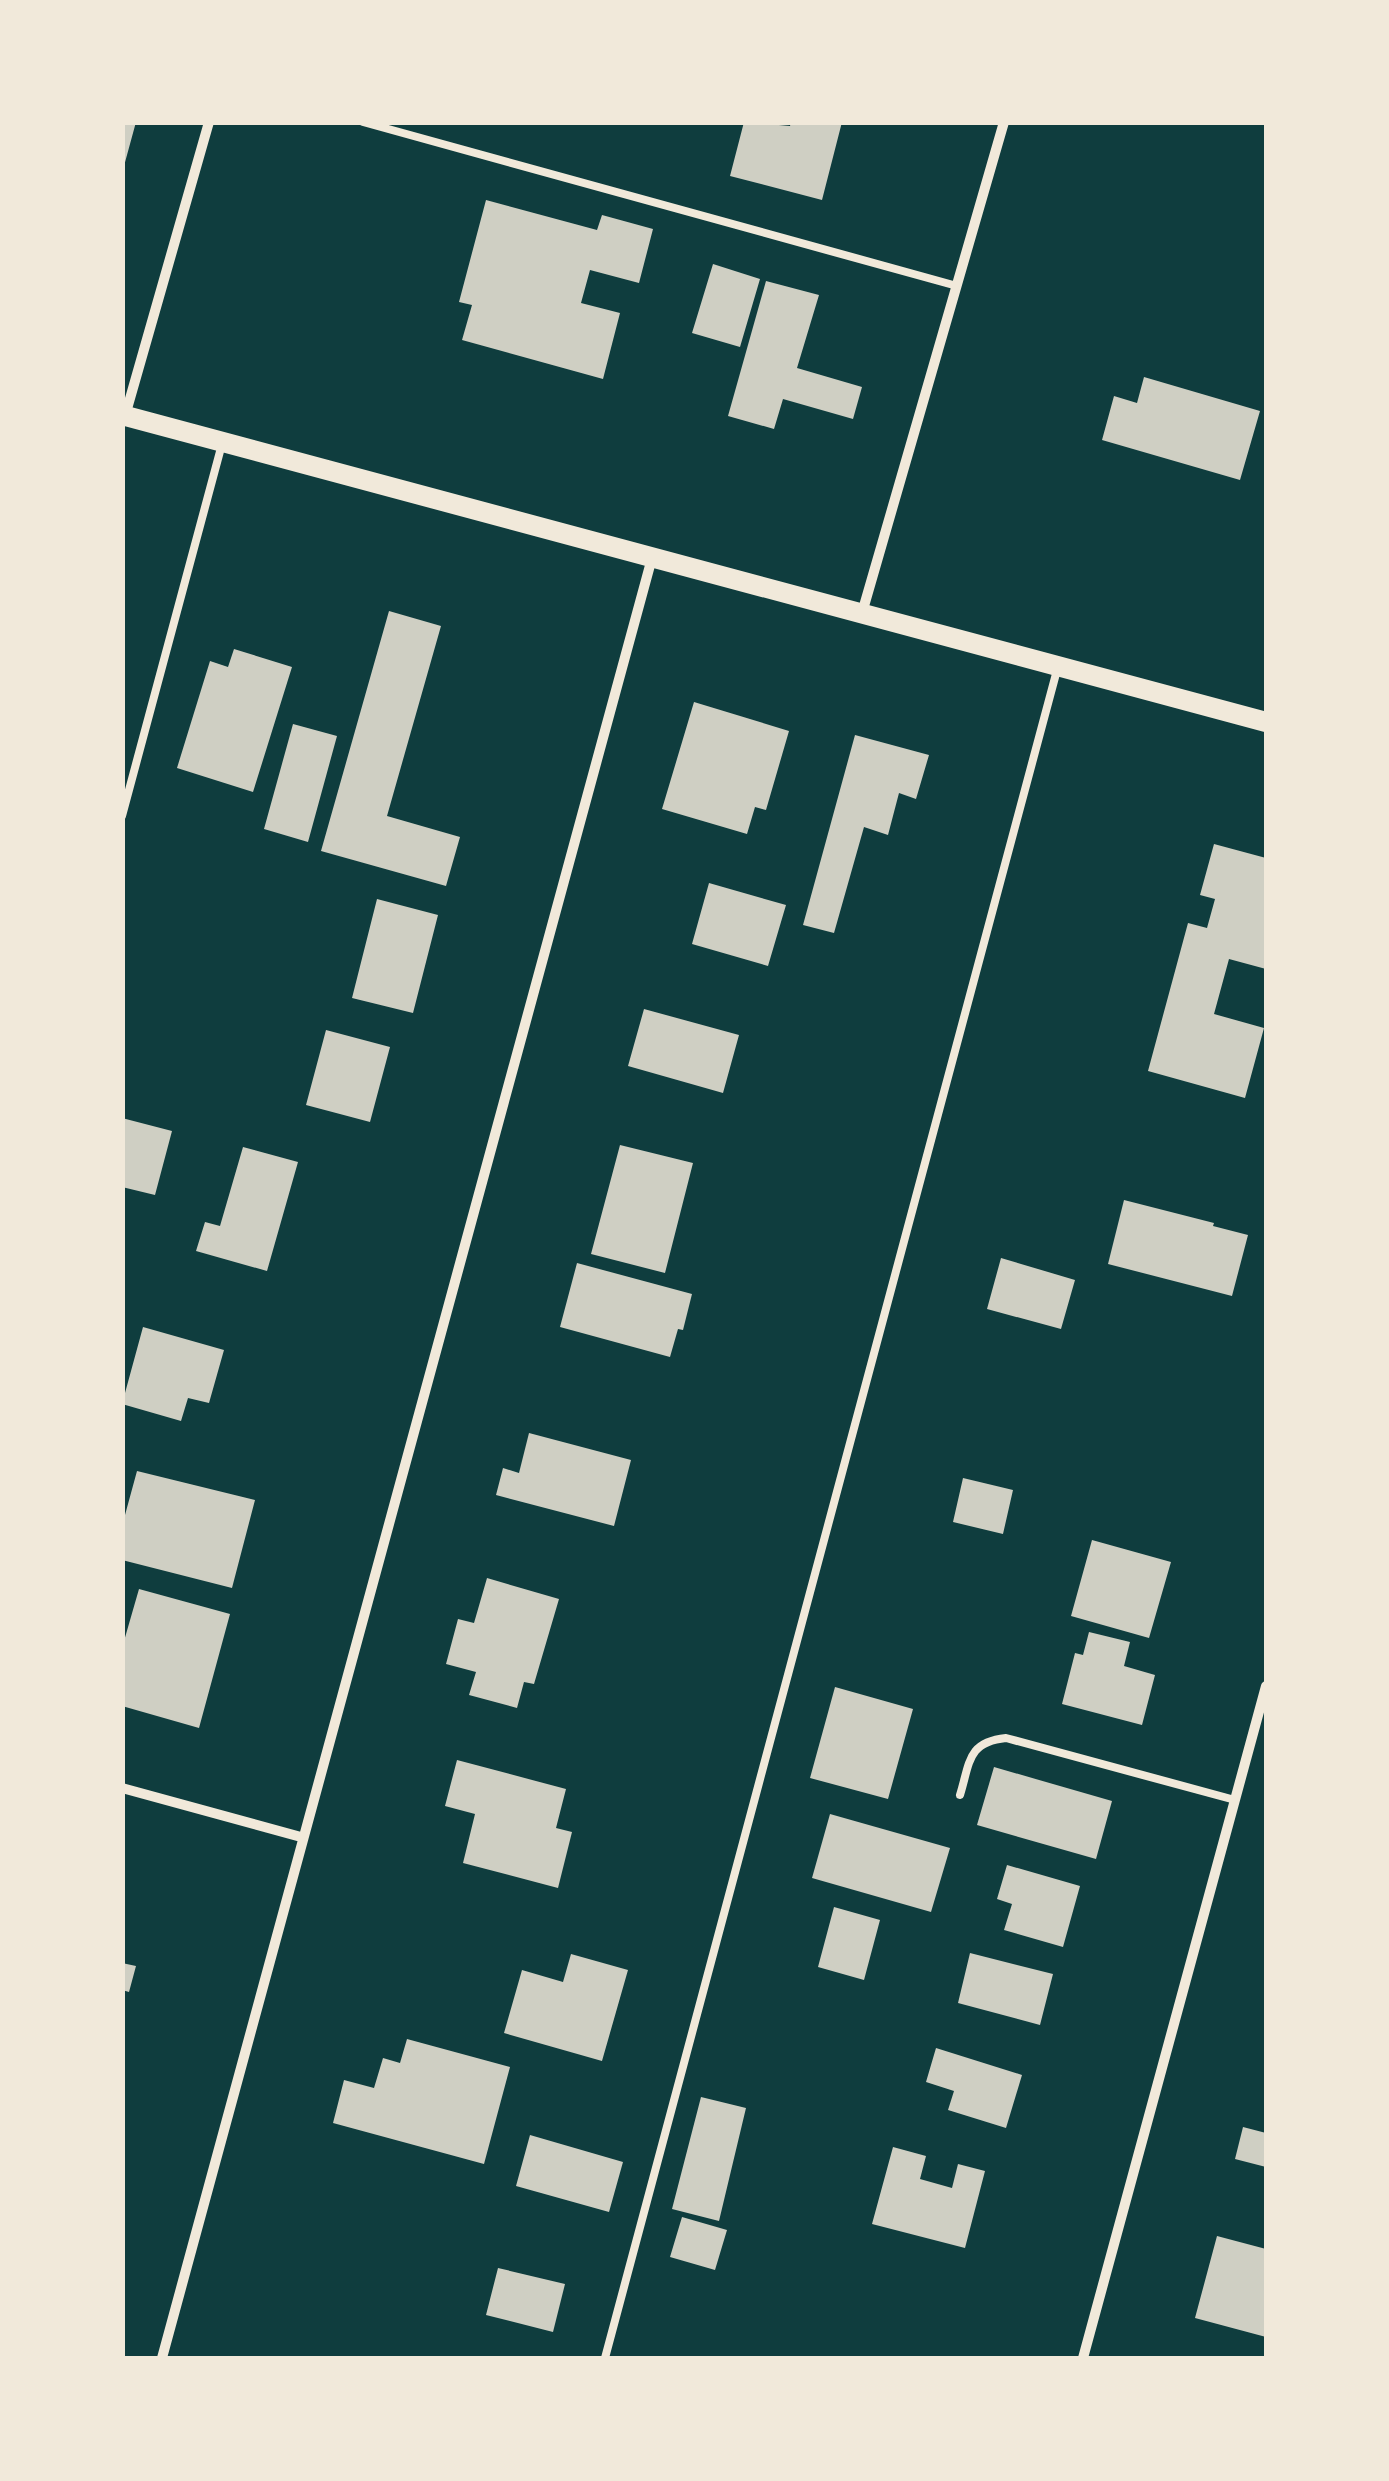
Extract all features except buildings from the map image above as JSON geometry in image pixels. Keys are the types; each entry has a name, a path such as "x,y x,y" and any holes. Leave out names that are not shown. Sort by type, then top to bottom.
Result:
{"main road":[{"path":"124,416 1266,722"}],"street":[{"path":"124,416 209,122"},
{"path":"862,613 1004,122"},
{"path":"162,2358 652,557"},
{"path":"1083,2358 1266,1686"},
{"path":"122,1788 301,1837"}],"lane":[{"path":"363,122 957,286"},
{"path":"122,816 223,442"},
{"path":"605,2358 1058,665"},
{"path":"960,1796 974,1748 987,1740 1006,1738 1236,1800"}]}
